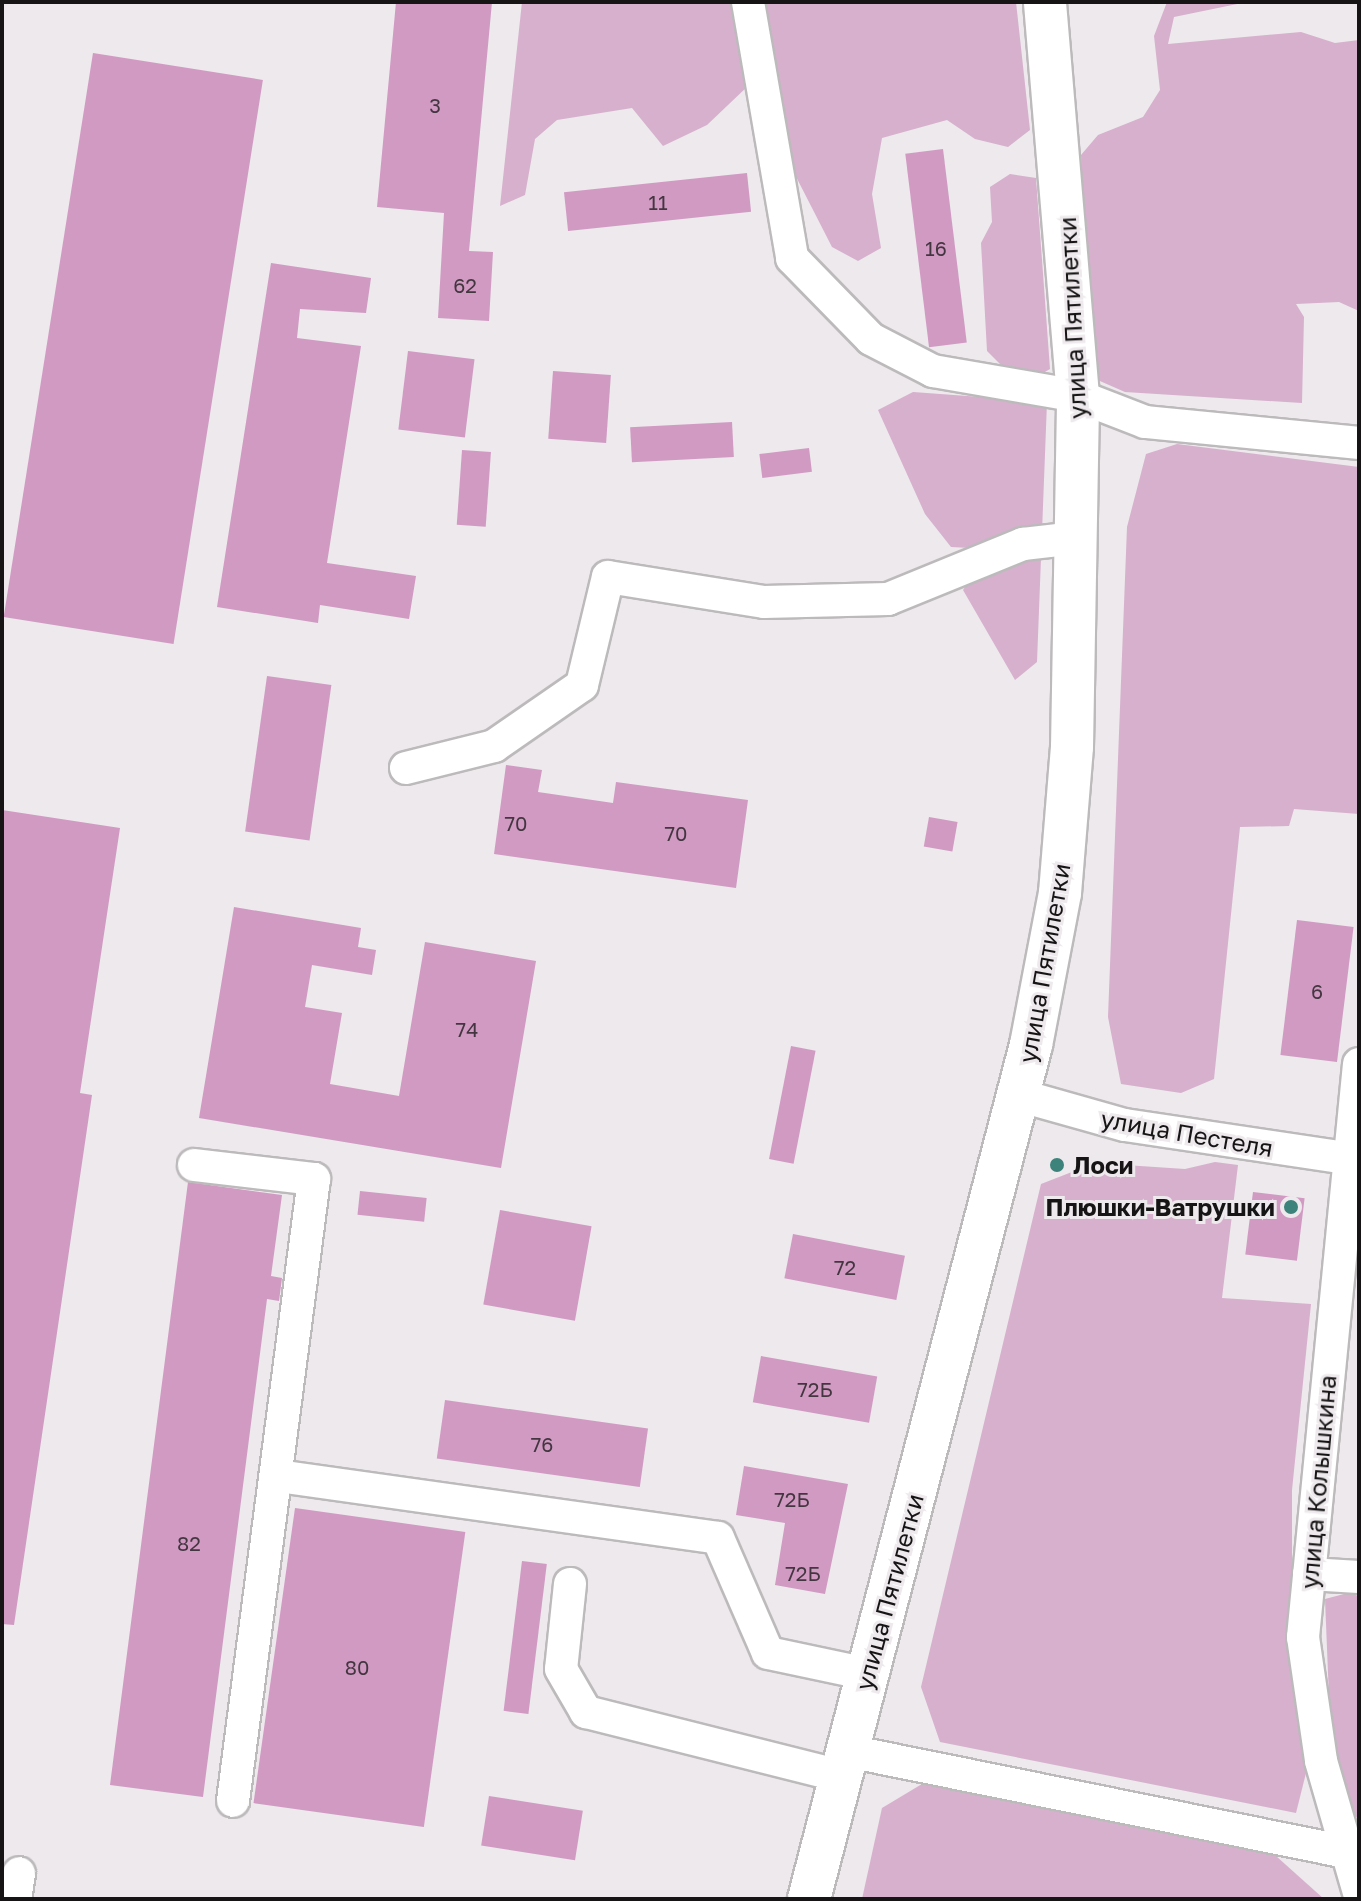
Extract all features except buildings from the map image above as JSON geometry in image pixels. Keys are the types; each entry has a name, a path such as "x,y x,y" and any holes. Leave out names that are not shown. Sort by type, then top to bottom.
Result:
{"main road":[{"name":"улица Пятилетки","path":"809,1899 1018,1095 1064,851 1078,396 1045,2"}],"street":[{"path":"748,2 792,258 871,339 933,371 1078,396 1145,422 1359,443"},
{"path":"406,768 504,741 582,685 608,577 764,602 888,599 1023,544 1076,538"},
{"name":"улица Колышкина","path":"1359,1064 1353,1159 1303,1637 1359,1893"},
{"name":"улица Пестеля","path":"1018,1095 1125,1125 1353,1159"},
{"path":"194,1165 314,1179 278,1476 233,1801"},
{"path":"278,1476 718,1538 768,1653 868,1674"},
{"path":"1309,1574 1359,1577"},
{"path":"570,1584 561,1669 586,1712 845,1763 1350,1851"}],"shaded area":[{"path":"522,2 1016,2 1030,130 1008,147 975,139 947,120 882,138 872,194 881,248 858,261 832,247 749,85 707,125 663,146 632,108 557,120 535,139 525,195 500,206"},
{"path":"1167,2 1247,2 1174,17 1168,44 1301,32 1335,43 1359,40 1359,311 1339,302 1296,304 1304,317 1302,403 1125,392 1093,378 1081,155 1098,135 1143,117 1160,90 1154,36"},
{"path":"1010,174 1036,178 1050,369 1036,377 1008,372 987,351 981,243 992,222 990,187"},
{"path":"913,392 1047,402 1037,662 1015,680 963,590 979,568 971,548 951,547 925,514 878,410"},
{"path":"1177,444 1359,467 1359,814 1294,809 1289,826 1240,827 1214,1079 1181,1093 1121,1084 1108,1017 1127,527 1146,454"},
{"path":"1215,1162 1238,1165 1222,1298 1311,1304 1292,1490 1292,1635 1310,1757 1296,1813 940,1742 921,1687 1041,1184 1095,1163 1185,1169"},
{"path":"1348,1593 1359,1596 1359,1819 1349,1811 1330,1722 1325,1599"},
{"path":"927,1781 1276,1856 1324,1899 862,1899 882,1808"}],"place":[{"name":"Лоси","path":"1057,1165"},
{"name":"Плюшки-Ватрушки","path":"1291,1207"}]}
